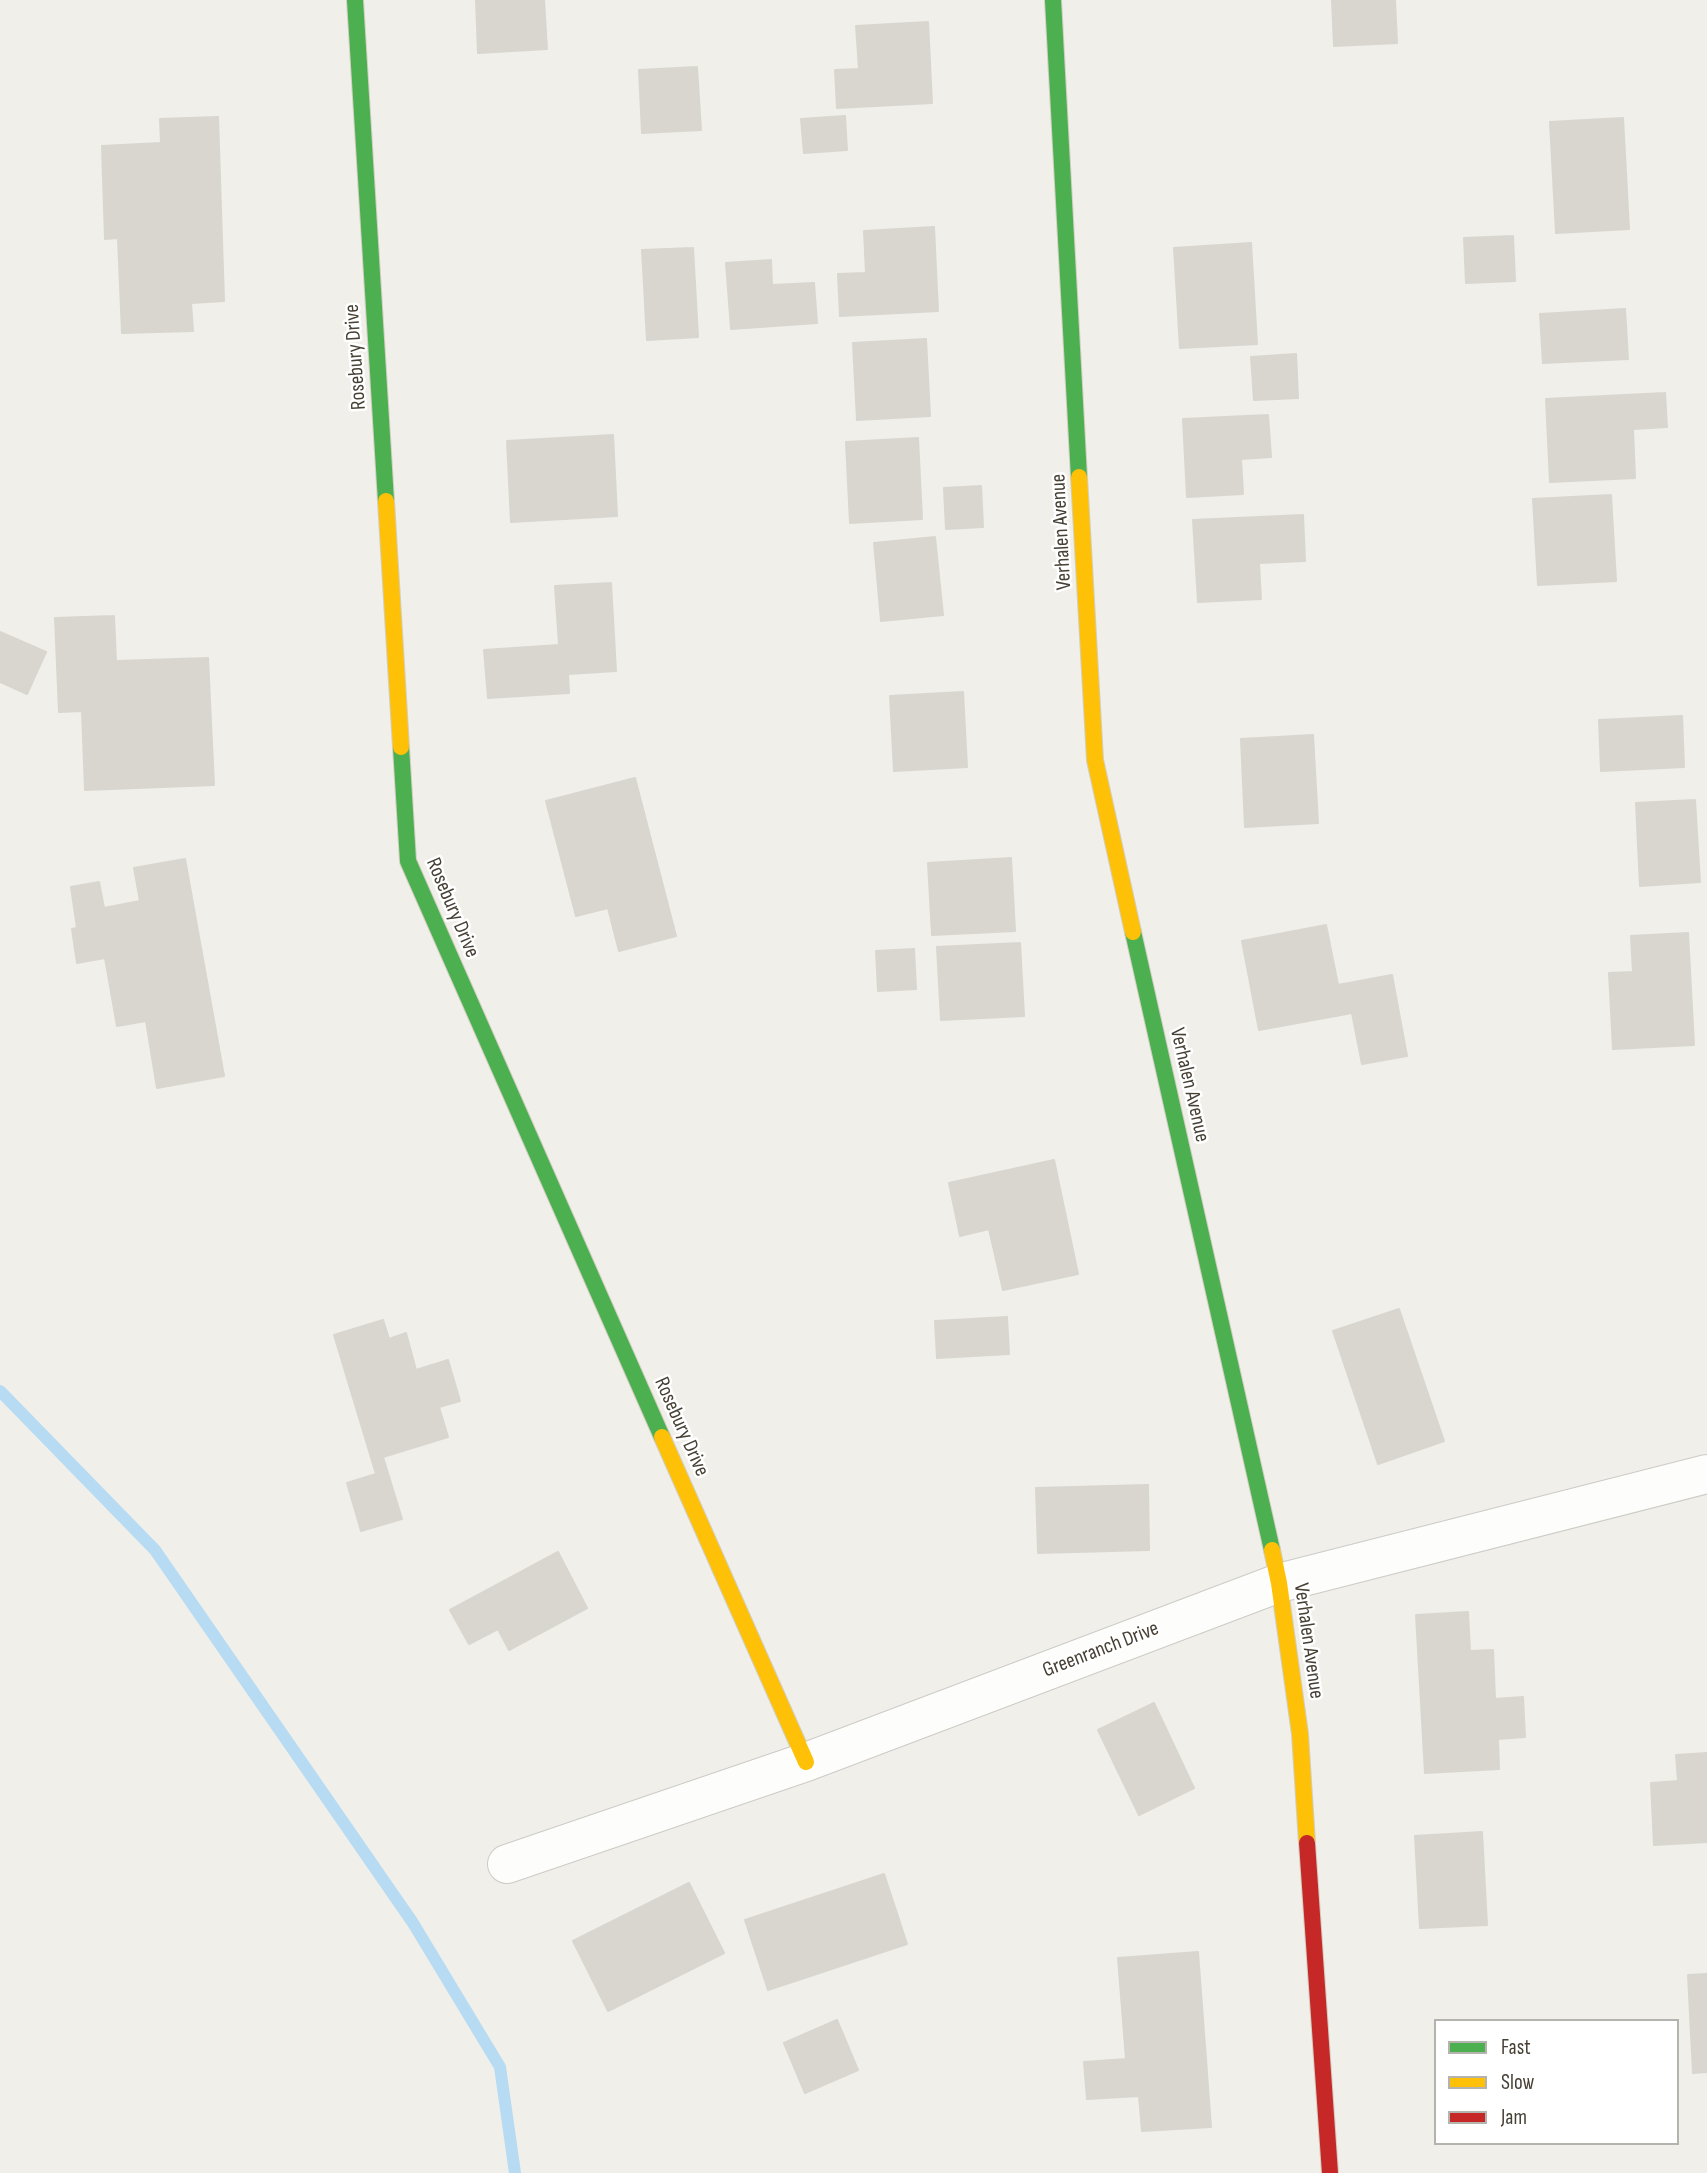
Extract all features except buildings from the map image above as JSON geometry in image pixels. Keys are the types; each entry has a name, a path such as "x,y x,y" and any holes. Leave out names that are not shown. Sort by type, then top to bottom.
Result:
{"street":[{"name":"Rosebury Drive","path":"355,0 408,861 806,1762"},
{"name":"Verhalen Avenue","path":"1053,0 1095,760 1279,1583 1300,1734 1330,2173"},
{"name":"Greenranch Drive","path":"507,1864 806,1762 1279,1583 1707,1474"}],"waterway":[{"path":"0,1391 155,1550 413,1923 500,2067 515,2173"}],"traffic: fast":[{"path":"355,0 386,501"},
{"path":"1053,0 1079,477"},
{"path":"401,747 408,861 662,1437"},
{"path":"1133,932 1272,1550"}],"traffic: slow":[{"path":"1079,477 1095,760 1133,932"},
{"path":"386,501 401,747"},
{"path":"662,1437 806,1762"},
{"path":"1272,1550 1300,1734 1307,1843"}],"traffic: jam":[{"path":"1307,1843 1330,2173"}]}
